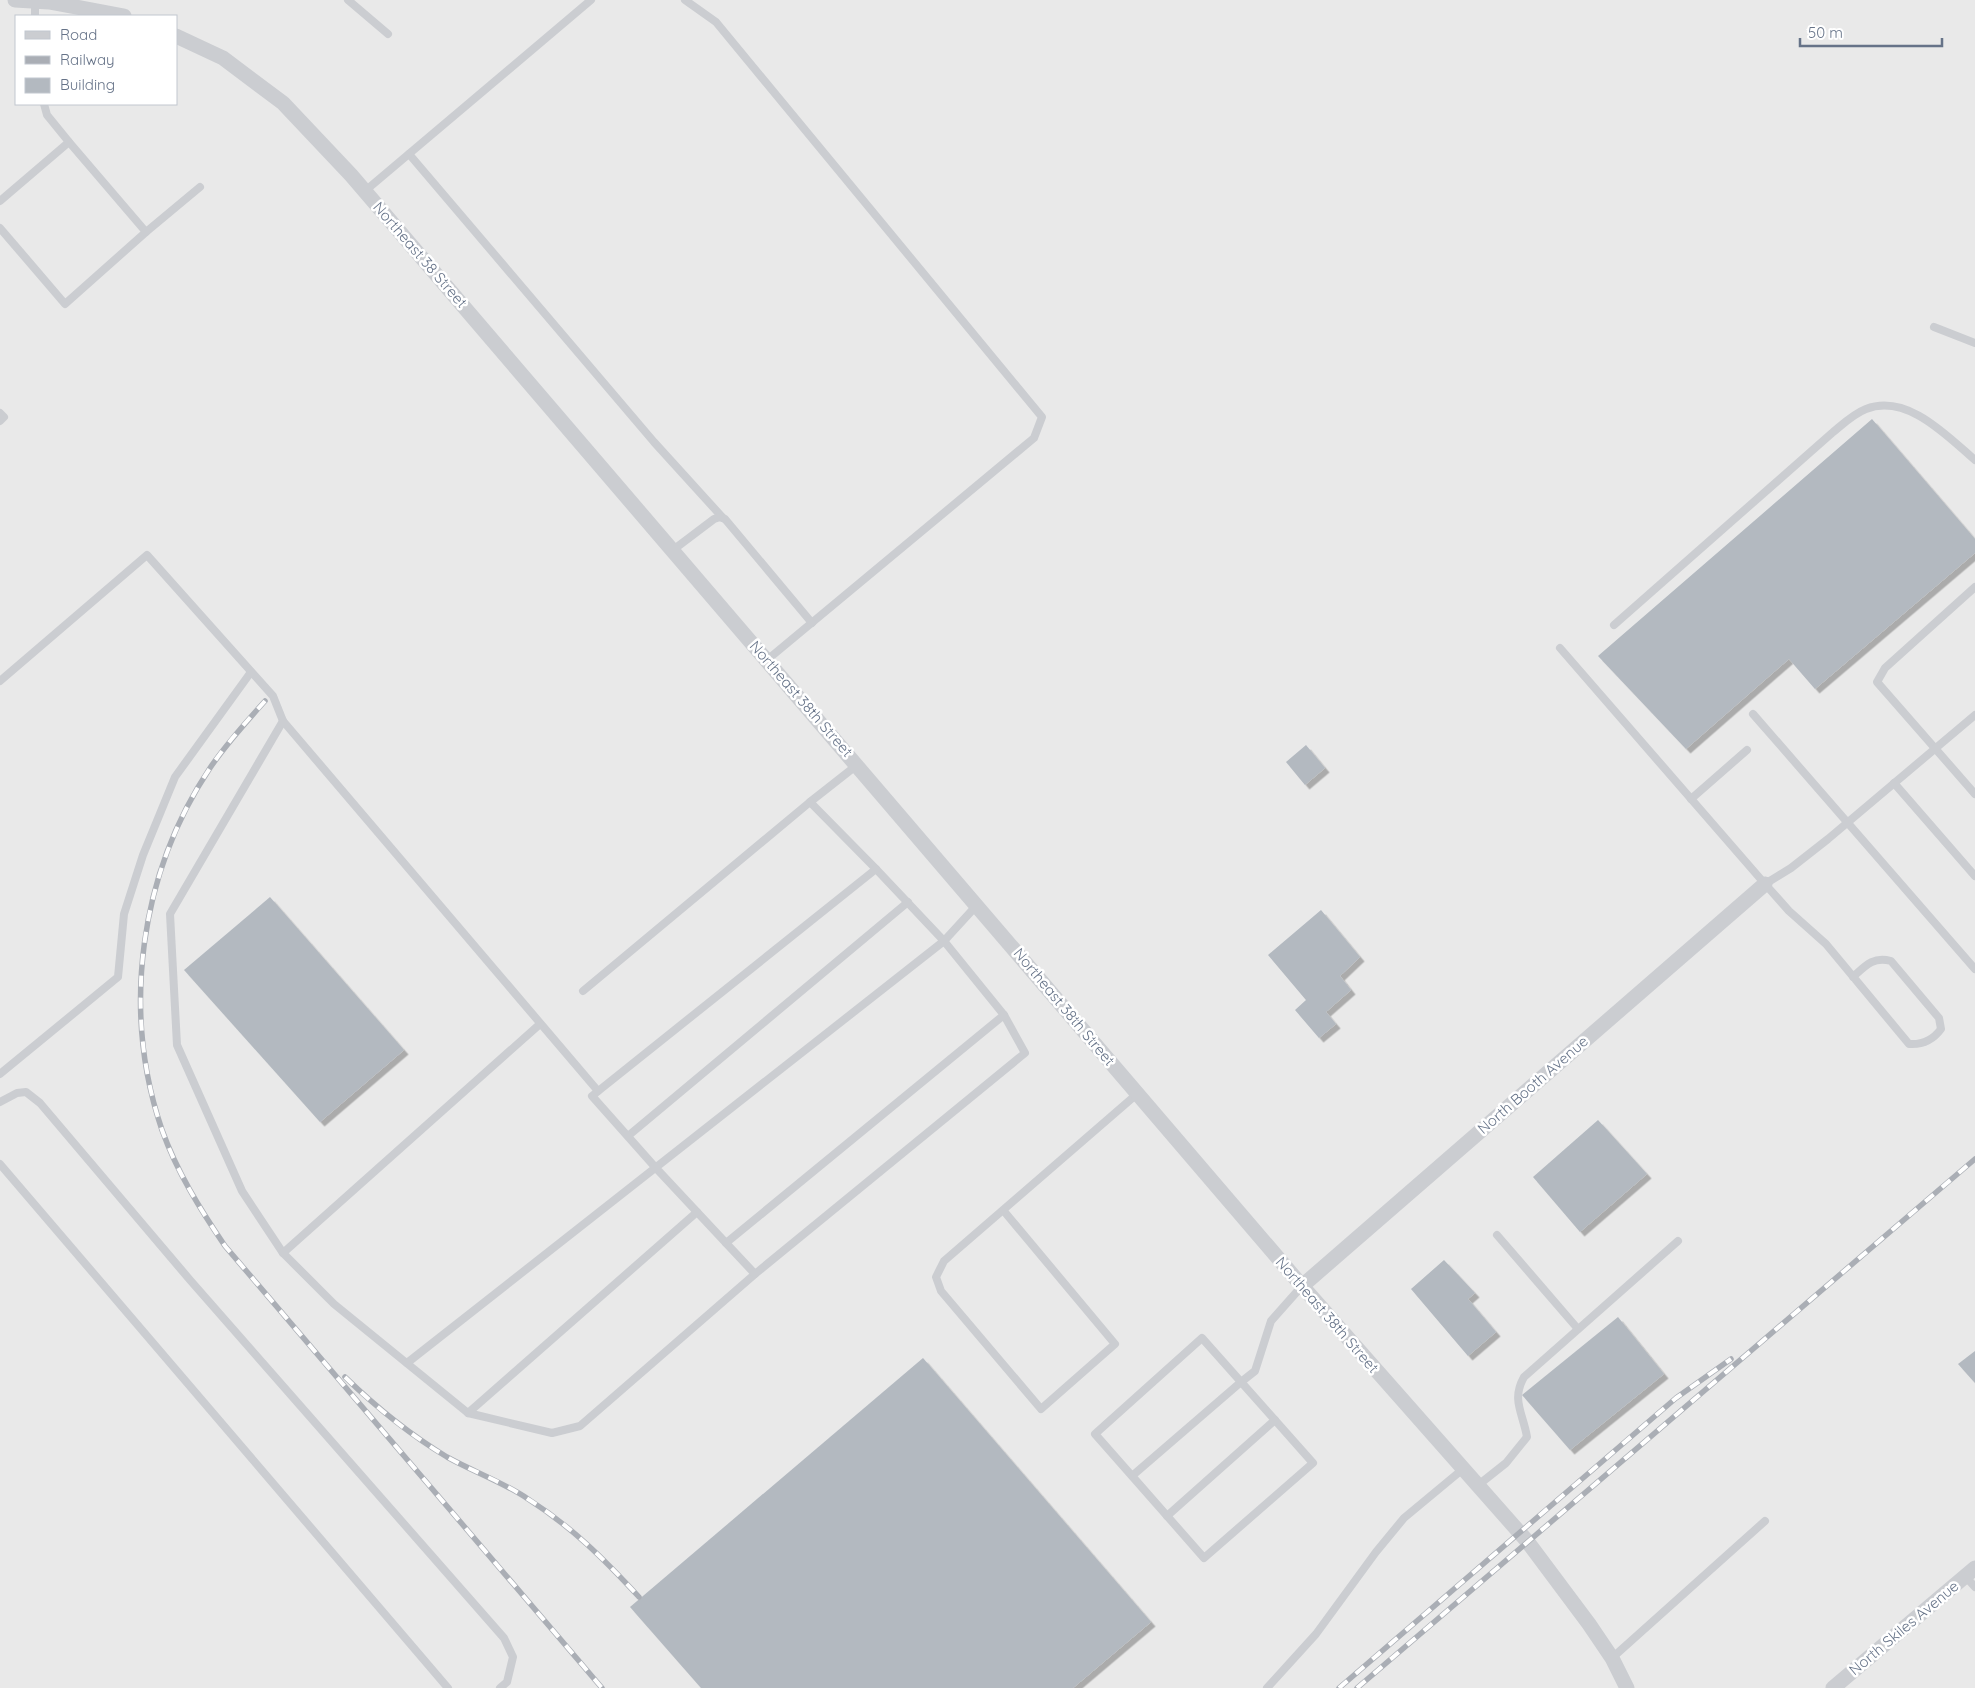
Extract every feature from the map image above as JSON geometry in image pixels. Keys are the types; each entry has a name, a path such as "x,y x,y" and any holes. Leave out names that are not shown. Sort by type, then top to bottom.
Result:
{"street":[{"path":"15,0 49,2 119,15"},
{"name":"Northeast 38 Street","path":"178,37 223,58 283,103 351,175 488,335"},
{"name":"Northeast 38th Street","path":"488,335 1302,1286 1527,1541 1589,1624 1612,1658 1627,1688"},
{"name":"North Booth Avenue","path":"1302,1286 1765,884"},
{"name":"North Skiles Avenue","path":"1833,1688 1972,1577"}],"lane":[{"path":"35,0 35,15"},
{"path":"348,0 388,34"},
{"path":"365,191 591,0"},
{"path":"685,0 716,22 1042,417 1034,438 767,660"},
{"path":"44,105 47,115 146,232"},
{"path":"0,201 69,142"},
{"path":"409,154 654,442 723,518 812,623"},
{"path":"0,228 65,304 200,187"},
{"path":"1934,327 1975,343"},
{"path":"1614,625 1832,433 1854,415 1868,408 1891,405 1908,410 1939,428 1975,460"},
{"path":"0,413 4,417 0,421"},
{"path":"673,550 714,519 723,518"},
{"path":"0,681 147,555 273,696 283,721 598,1091"},
{"path":"1975,587 1885,668 1877,682 1975,794"},
{"path":"1560,648 1789,911 1826,944 1909,1044 1924,1043 1941,1029 1939,1018 1891,962 1885,960 1869,962 1854,977"},
{"path":"0,1074 118,977 124,914 143,855 175,777 251,672"},
{"path":"1753,714 1975,969"},
{"path":"1765,884 1791,868 1847,823 1975,715"},
{"path":"283,721 170,914 176,1045 242,1192 283,1253 334,1304 468,1413 552,1433 580,1426 755,1274 1025,1053 1004,1014 944,941 810,802"},
{"path":"1691,799 1746,750"},
{"path":"582,990 857,765"},
{"path":"1894,783 1975,876"},
{"path":"755,1274 592,1096 876,869"},
{"path":"628,1136 908,902"},
{"path":"407,1363 944,941 977,905"},
{"path":"726,1243 1004,1014"},
{"path":"283,1253 540,1024"},
{"path":"0,1102 17,1093 26,1092 40,1103 222,1317 504,1638 513,1657 507,1682 500,1688"},
{"path":"1003,1210 1114,1344 1041,1408 941,1291 936,1277 944,1261 1137,1094"},
{"path":"0,1164 448,1688"},
{"path":"468,1413 698,1212"},
{"path":"1497,1236 1578,1329"},
{"path":"1477,1486 1506,1463 1527,1437 1524,1419 1517,1400 1518,1388 1524,1377 1678,1241"},
{"path":"1132,1476 1255,1371 1271,1321 1302,1286"},
{"path":"1202,1338 1275,1420 1312,1463 1204,1558 1095,1434 1202,1338"},
{"path":"1167,1516 1275,1420"},
{"path":"1267,1688 1316,1634 1376,1552 1404,1518 1463,1469"},
{"path":"1612,1658 1765,1522"}],"shaded area":[{"path":"0,0 1975,0 1975,1688 0,1688"}],"building":[{"path":"1872,419 1975,539 1975,553 1815,689 1789,659 1686,749 1598,656"},
{"path":"1306,745 1325,768 1305,785 1286,762"},
{"path":"270,897 404,1050 320,1122 184,970"},
{"path":"1321,910 1360,957 1340,976 1351,990 1326,1012 1336,1024 1319,1038 1295,1010 1306,1000 1268,955"},
{"path":"1598,1120 1647,1174 1580,1232 1533,1177"},
{"path":"1444,1260 1475,1293 1468,1299 1496,1332 1468,1356 1411,1289"},
{"path":"1618,1317 1664,1374 1570,1450 1522,1395"},
{"path":"1975,1351 1975,1383 1958,1364"},
{"path":"923,1358 1151,1622 1073,1688 701,1688 630,1607"}],"railway":[{"path":"265,701 236,733 216,759 186,809 167,852 153,897 144,943 141,990 142,1038 149,1084 162,1130 190,1190 225,1246 602,1688"},
{"path":"1357,1688 1975,1159"},
{"path":"1339,1688 1676,1398 1731,1359"},
{"path":"345,1377 394,1420 433,1448 518,1493 559,1521 600,1557 639,1597"}]}
